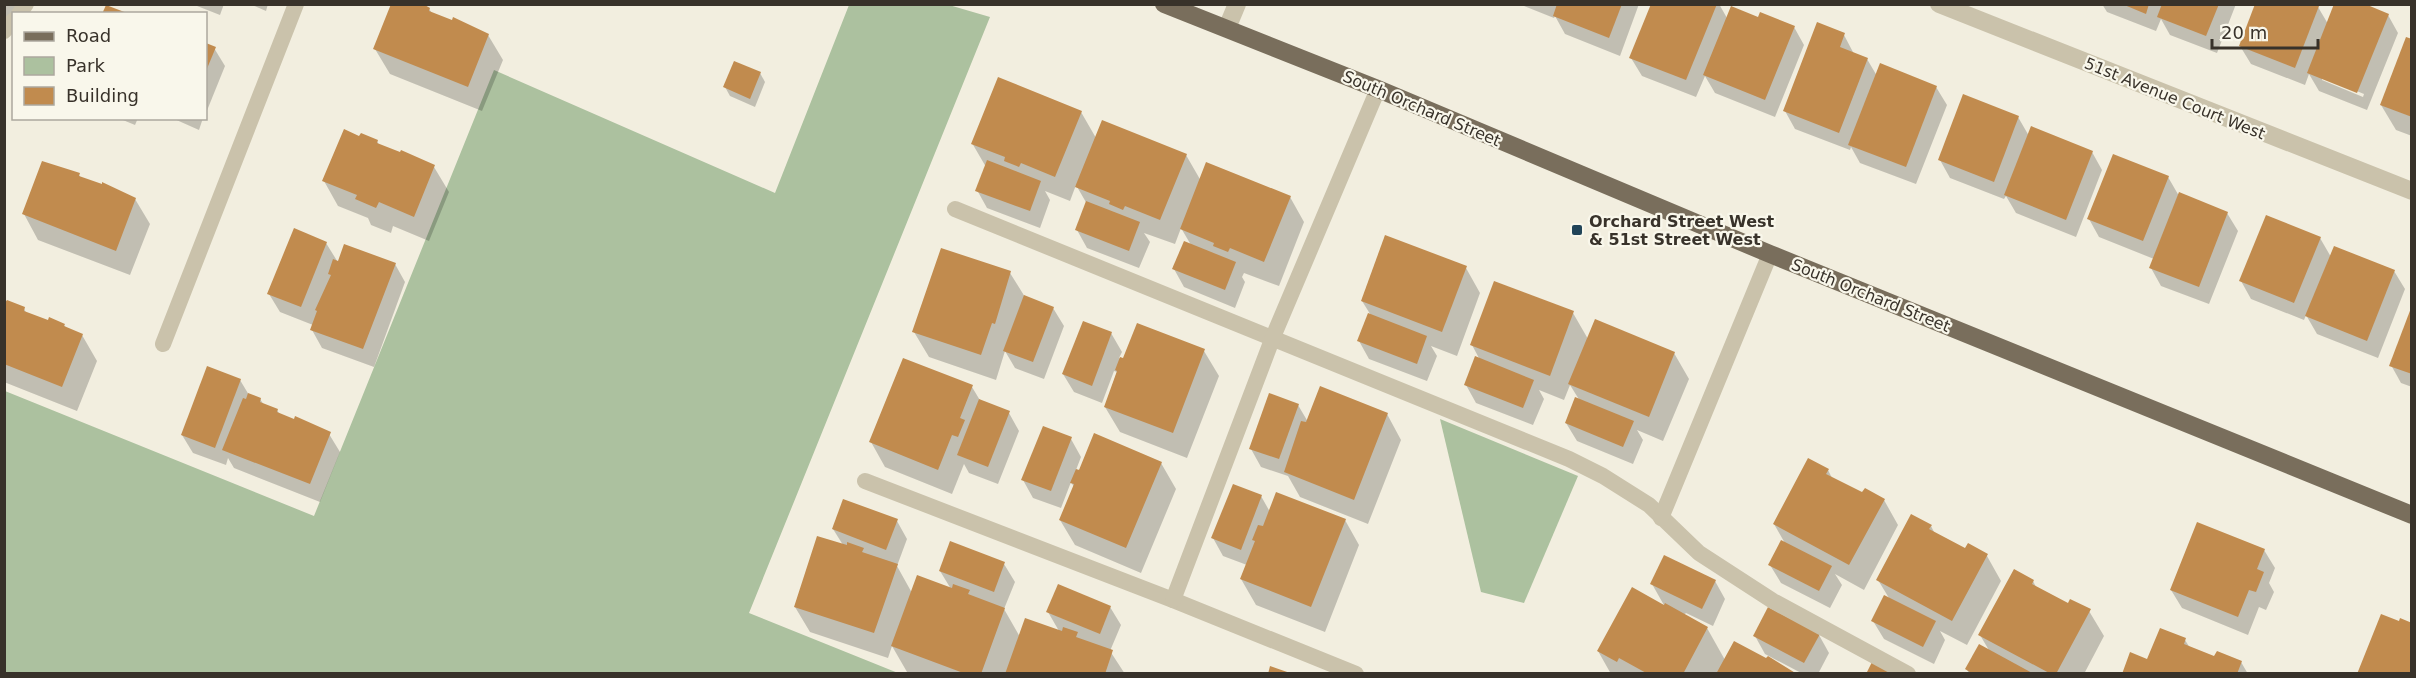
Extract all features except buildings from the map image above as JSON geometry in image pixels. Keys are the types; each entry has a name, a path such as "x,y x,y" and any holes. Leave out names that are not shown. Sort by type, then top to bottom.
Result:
{"main road":[{"name":"South Orchard Street","path":"1164,4 1377,89 1770,254 2412,515"}],"street":[{"path":"1227,28 1237,4"},
{"name":"51st Avenue Court West","path":"1939,4 2412,191"}],"lane":[{"path":"163,344 296,4"},
{"path":"1173,600 1273,337 1377,89"},
{"path":"955,209 1569,459 1603,476 1648,506 1699,553 1764,595 1908,674"},
{"path":"1661,518 1770,254"},
{"path":"865,481 1173,600 1356,674"}],"green space":[{"path":"849,5 949,5 990,17 749,613 898,673 5,673 5,391 314,516 494,70 775,193"},
{"path":"1440,419 1578,476 1524,603 1481,592"}],"place":[{"name":"Orchard Street West & 51st Street West","path":"1577,230"}]}
